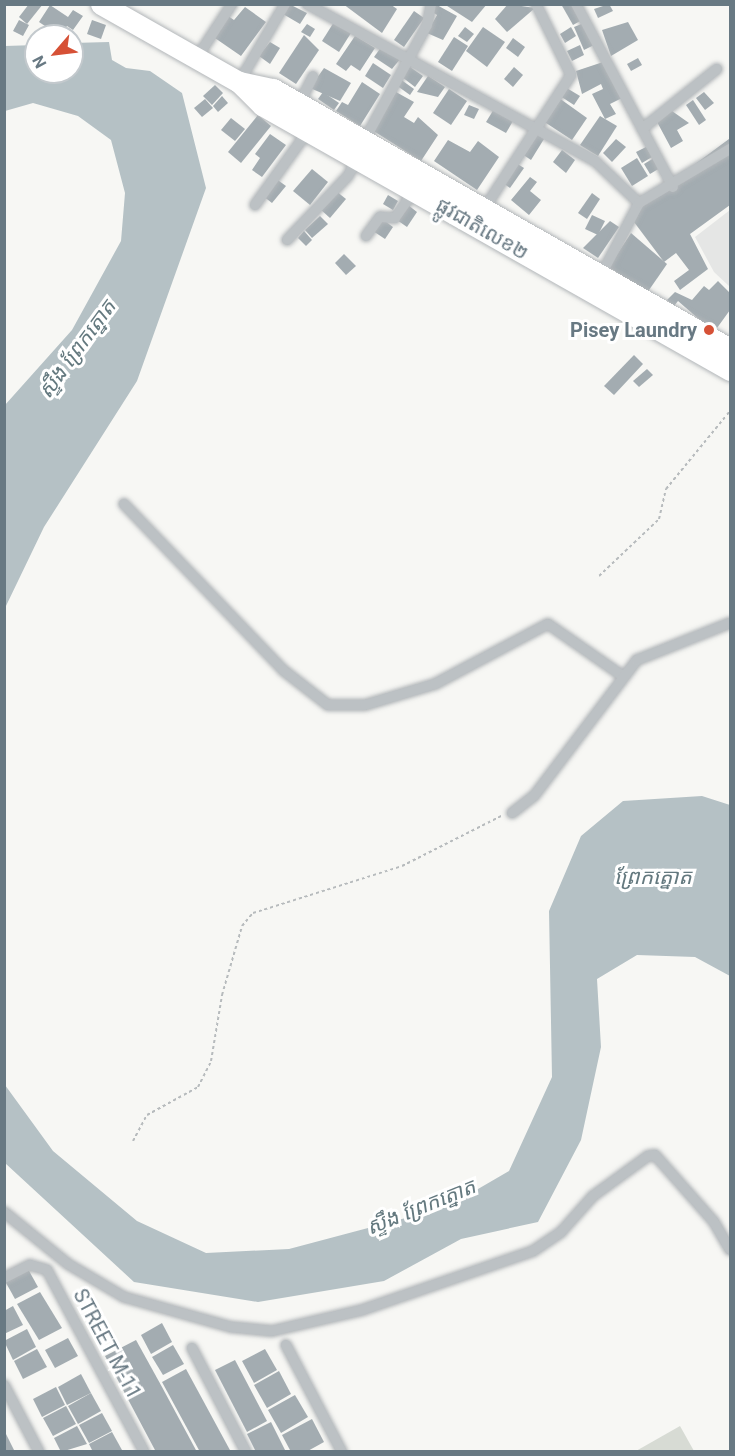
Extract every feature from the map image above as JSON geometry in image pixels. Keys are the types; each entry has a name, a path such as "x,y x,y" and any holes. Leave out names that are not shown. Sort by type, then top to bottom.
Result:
{"highway":[{"name":"ផ្លូវជាតិលេខ២","path":"101,4 127,11 196,58 238,82 262,105 308,130 360,150 484,209 730,349"},
{"name":"ផ្លូវជាតិលេខ២","path":"238,82 273,89 299,104 414,191 730,370"}],"street":[{"path":"196,58 232,4"},
{"path":"238,82 285,4"},
{"path":"307,4 534,130 595,161 639,203"},
{"path":"287,240 348,176 428,25 431,4"},
{"path":"484,209 571,75 536,4"},
{"path":"576,4 673,187"},
{"path":"642,129 717,69"},
{"path":"299,104 313,76"},
{"path":"255,205 308,130"},
{"path":"601,275 639,203 673,187 730,149"},
{"path":"366,236 380,217 395,218 414,191"},
{"path":"124,504 283,670 328,705 365,705 435,684 548,624 621,675"},
{"path":"512,813 534,796 621,675 637,660 730,623"},
{"path":"4,1212 68,1264 124,1297 231,1327 272,1331 362,1310 533,1251 561,1232 593,1196 648,1156 655,1155 714,1222 730,1250"},
{"name":"STREET M-11","path":"4,1278 30,1264 47,1270 144,1452"},
{"path":"286,1345 342,1452"},
{"path":"192,1348 246,1452"},
{"path":"4,1385 39,1452"}],"path":[{"path":"600,576 659,519 666,489 730,411"},
{"path":"133,1141 147,1115 198,1087 212,1061 222,995 242,926 253,913 402,866 512,813"}],"shaded area":[{"path":"730,210 730,287 714,272 695,237"},
{"path":"680,1426 694,1451 636,1451"}],"water":[{"name":"ស្ទឹង ព្រែកត្នោត","path":"109,42 112,60 126,68 150,71 182,93 206,188 137,381 44,527 5,608 5,405 72,330 121,241 125,193 111,140 78,116 33,103 5,111 5,46 24,45 24,84 84,84 84,43"},
{"name":"ព្រែកត្នោត","path":"702,796 730,805 730,976 695,957 637,955 597,979 601,1047 581,1140 538,1222 461,1239 384,1281 258,1302 134,1282 5,1163 5,1085 53,1151 137,1221 206,1253 289,1249 447,1207 509,1171 552,1077 549,911 581,836 623,801"}],"building":[{"path":"29,4 43,4 27,24 19,17"},
{"path":"289,4 307,13 300,24 283,14"},
{"path":"343,4 390,4 397,9 382,33"},
{"path":"435,4 457,16 443,40 427,33 437,15 431,11"},
{"path":"444,4 487,4 472,22"},
{"path":"508,4 535,8 507,32 495,19"},
{"path":"561,4 573,4 582,20 573,25"},
{"path":"609,4 613,11 598,18 594,9"},
{"path":"50,5 68,17 73,10 83,16 77,24 42,24 39,22"},
{"path":"245,7 266,22 241,56 212,36 225,14 234,20"},
{"path":"414,11 424,18 404,47 394,40"},
{"path":"19,20 27,24 24,24 23,36 13,31"},
{"path":"92,20 106,25 101,39 87,34"},
{"path":"334,22 351,33 339,52 322,41"},
{"path":"628,22 638,40 611,56 602,30"},
{"path":"584,23 594,45 584,50 574,27"},
{"path":"307,24 315,29 310,37 301,32"},
{"path":"465,27 474,34 467,42 458,36"},
{"path":"483,27 505,42 487,67 466,51"},
{"path":"571,27 576,36 565,43 560,34"},
{"path":"304,35 319,50 296,84 279,73"},
{"path":"355,36 375,48 360,71 351,65 346,71 336,64"},
{"path":"454,37 468,46 452,71 438,62"},
{"path":"513,38 525,47 518,57 506,48"},
{"path":"270,42 280,48 270,64 259,56"},
{"path":"580,45 584,55 572,61 567,51"},
{"path":"382,46 401,58 392,69 374,57"},
{"path":"638,58 642,65 631,71 627,64"},
{"path":"603,62 622,98 610,104 616,114 605,119 592,94 603,89 601,84 582,94 576,71"},
{"path":"373,63 391,75 383,88 365,76"},
{"path":"410,67 423,76 415,87 402,77"},
{"path":"514,67 523,75 513,87 504,79"},
{"path":"324,68 351,83 340,101 310,88"},
{"path":"428,76 445,87 438,97 417,92"},
{"path":"400,79 414,89 410,95 396,85"},
{"path":"362,82 380,94 360,126 336,111 342,102 348,105"},
{"path":"215,85 223,93 212,105 203,96"},
{"path":"565,87 580,96 574,105 560,96"},
{"path":"449,89 467,101 451,125 433,113"},
{"path":"323,92 339,103 334,110 318,99"},
{"path":"396,92 414,102 404,117 414,123 418,117 438,135 421,161 372,130"},
{"path":"704,92 714,103 705,110 696,98"},
{"path":"222,96 228,103 218,112 213,106"},
{"path":"559,98 587,118 572,140 543,121"},
{"path":"205,99 213,108 202,117 194,108"},
{"path":"693,100 706,120 699,125 686,105"},
{"path":"469,105 479,109 474,119 464,115"},
{"path":"494,109 513,121 506,133 486,122"},
{"path":"672,111 689,123 677,130 683,141 671,148 656,120"},
{"path":"258,115 271,126 241,163 228,152"},
{"path":"600,116 617,126 598,156 580,145"},
{"path":"231,118 245,129 235,141 221,130"},
{"path":"535,133 544,139 531,160 522,154"},
{"path":"270,134 286,145 262,177 252,170 260,158 255,154"},
{"path":"616,139 626,147 612,162 603,153"},
{"path":"729,139 730,205 690,234 708,269 680,290 674,281 689,270 676,253 664,262 628,214"},
{"path":"448,140 470,152 478,141 499,157 477,190 434,161"},
{"path":"646,147 652,157 642,163 636,152"},
{"path":"562,150 575,160 566,173 553,162"},
{"path":"637,158 648,176 632,186 621,168"},
{"path":"654,158 660,168 650,174 644,164"},
{"path":"516,163 524,168 510,188 503,183"},
{"path":"312,169 328,182 310,205 293,191"},
{"path":"530,177 537,182 530,191 541,200 529,215 511,200"},
{"path":"275,178 286,186 272,203 263,196"},
{"path":"336,191 346,199 330,218 320,209"},
{"path":"592,193 600,199 587,219 578,213"},
{"path":"388,195 398,201 393,210 383,204"},
{"path":"408,205 417,212 407,227 397,220"},
{"path":"592,215 605,221 598,235 585,229"},
{"path":"320,216 328,224 312,238 305,230"},
{"path":"382,219 393,227 385,239 373,231"},
{"path":"610,221 619,227 598,258 583,248"},
{"path":"304,231 312,240 306,246 298,238"},
{"path":"631,233 667,264 647,293 609,267"},
{"path":"344,254 356,266 346,275 335,263"},
{"path":"718,281 730,293 730,310 717,328 708,327 678,301 674,306 667,300 675,292 692,300 704,286 709,290"},
{"path":"634,355 643,364 614,395 604,386"},
{"path":"647,369 653,375 639,387 633,381"},
{"path":"28,1269 38,1287 15,1299 5,1281"},
{"path":"40,1292 62,1328 39,1340 17,1304"},
{"path":"13,1306 23,1325 4,1334 4,1311"},
{"path":"162,1323 172,1342 151,1354 141,1335"},
{"path":"27,1329 36,1347 13,1360 4,1341"},
{"path":"68,1338 78,1356 55,1368 45,1350"},
{"path":"136,1340 197,1452 156,1452 105,1356"},
{"path":"173,1345 184,1364 163,1375 152,1357"},
{"path":"37,1349 47,1367 23,1379 14,1361"},
{"path":"265,1349 277,1370 254,1383 242,1361"},
{"path":"235,1360 267,1421 247,1432 215,1370"},
{"path":"186,1369 231,1452 200,1452 162,1382"},
{"path":"279,1371 291,1394 267,1408 254,1385"},
{"path":"81,1374 91,1393 67,1405 58,1387"},
{"path":"56,1387 65,1405 42,1417 33,1399"},
{"path":"91,1393 101,1411 78,1424 68,1406"},
{"path":"295,1395 308,1417 281,1433 268,1410"},
{"path":"66,1406 76,1424 53,1436 43,1418"},
{"path":"102,1413 112,1431 89,1443 79,1425"},
{"path":"312,1419 324,1442 306,1452 291,1452 282,1435"},
{"path":"271,1422 286,1452 256,1452 247,1434"},
{"path":"77,1426 87,1444 61,1452 54,1438"},
{"path":"112,1432 122,1450 93,1452 89,1444"},
{"path":"6,1434 15,1452 4,1452"}],"place":[{"name":"Pisey Laundry","path":"709,330"}]}
